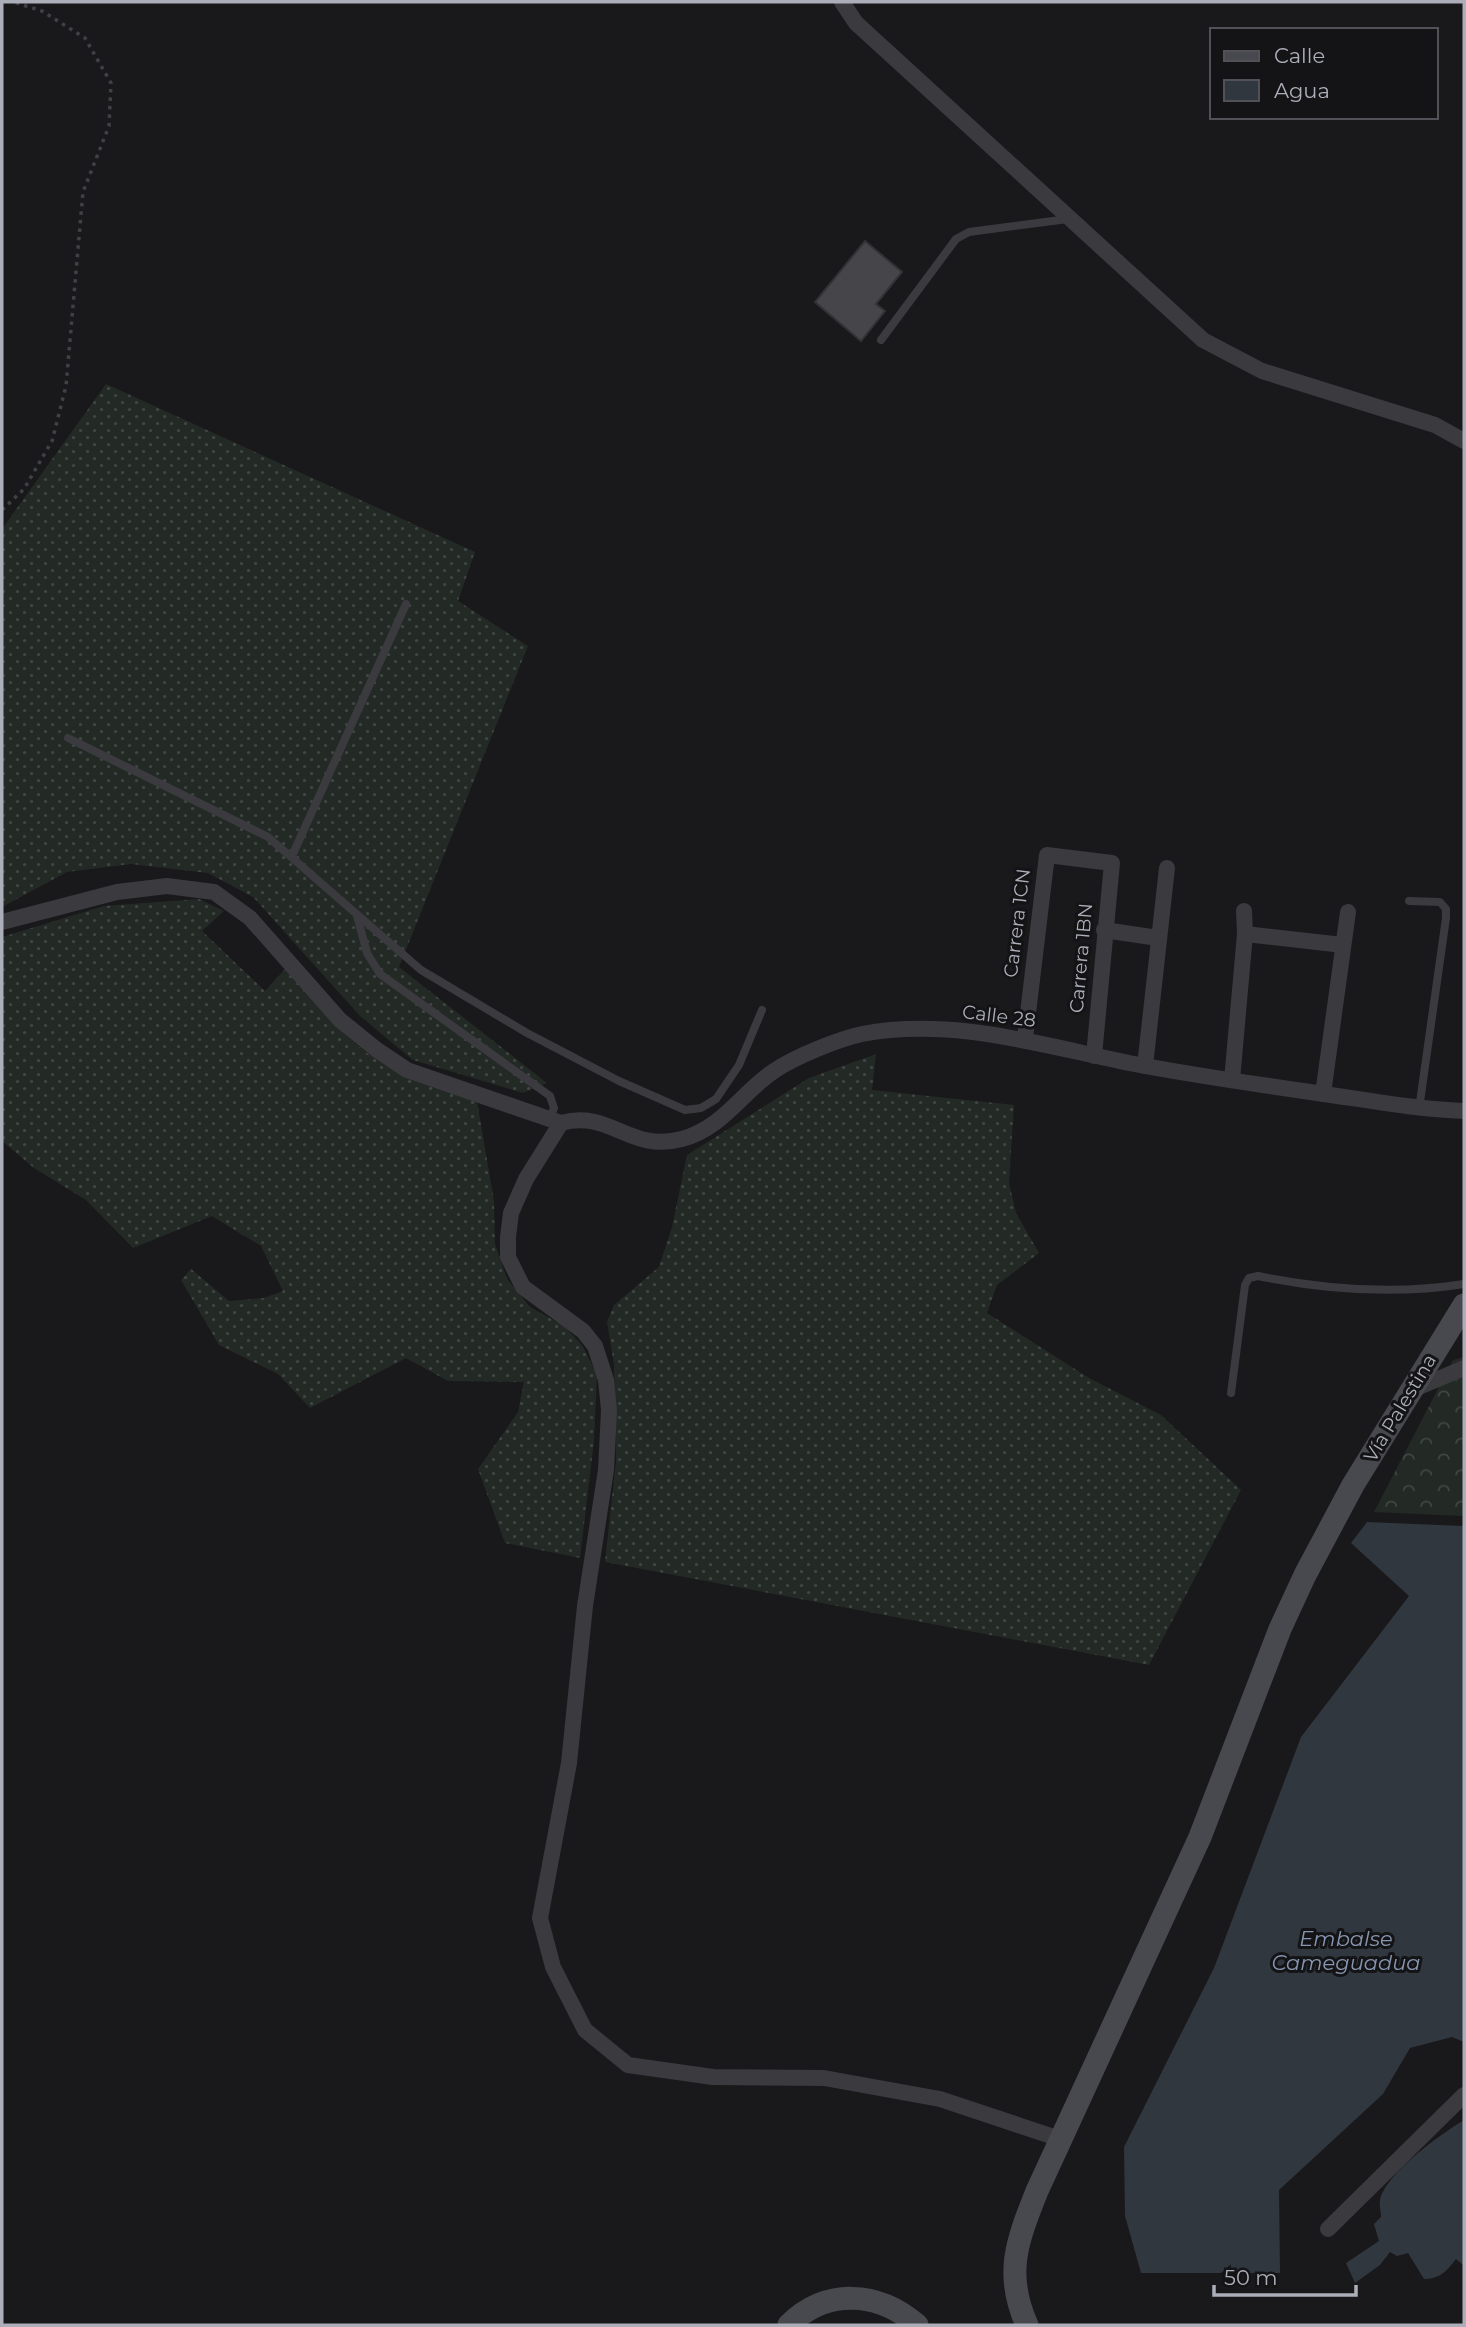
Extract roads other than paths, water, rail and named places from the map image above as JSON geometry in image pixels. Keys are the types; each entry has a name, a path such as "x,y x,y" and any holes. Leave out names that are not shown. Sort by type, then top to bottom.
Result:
{"main road":[{"name":"Vía Palestina","path":"1027,2325 1013,2285 1015,2263 1027,2217 1060,2139 1200,1837 1280,1629 1353,1485 1464,1305"},
{"path":"789,2325 811,2306 841,2299 858,2299 900,2311 917,2325"}],"street":[{"path":"842,2 856,23 1203,340 1262,371 1435,425 1464,441"},
{"name":"Carrera 1BN","path":"1047,855 1112,863 1094,1056"},
{"name":"Carrera 1CN","path":"1024,1038 1047,855"},
{"path":"1145,1066 1167,868"},
{"path":"2,922 117,892 167,886 215,892 250,918 340,1020 377,1050 407,1070 555,1121 511,1213 508,1256 523,1287 583,1331 595,1346 602,1362 609,1410 606,1470 589,1582 569,1763 540,1918 553,1967 585,2030 628,2065 713,2077 824,2078 940,2099 1060,2139"},
{"path":"1232,1080 1245,934 1244,911"},
{"path":"1323,1094 1348,912"},
{"path":"1104,930 1158,938"},
{"path":"1245,934 1343,945"},
{"name":"Calle 28","path":"555,1121 594,1119 631,1139 653,1143 686,1138 730,1114 774,1071 858,1035 891,1029 988,1033 1024,1038 1145,1066 1419,1109 1464,1111"},
{"path":"1412,1390 1464,1368"},
{"path":"1328,2229 1464,2095"}],"lane":[{"path":"881,340 956,239 970,232 1071,219"},
{"path":"292,856 406,604"},
{"path":"68,738 268,837 421,970 515,1026 619,1081 685,1110 701,1108 716,1099 739,1065 762,1010"},
{"path":"1409,901 1440,902 1446,909 1447,918 1419,1109"},
{"path":"356,916 367,953 380,974 550,1096 555,1121"},
{"path":"1231,1393 1245,1285 1249,1278 1258,1276 1326,1287 1399,1292 1464,1284"}],"water":[{"name":"Embalse Cameguadua","path":"1367,1522 1464,1526 1464,2042 1452,2037 1410,2048 1383,2094 1279,2190 1280,2273 1141,2273 1125,2216 1124,2147 1214,1968 1301,1737 1409,1596 1351,1543"},
{"path":"1464,2120 1464,2266 1456,2259 1443,2274 1424,2279 1408,2253 1397,2256 1390,2252 1380,2265 1355,2283 1346,2263 1379,2241 1374,2224 1381,2217 1380,2202 1384,2189 1416,2155"}]}
